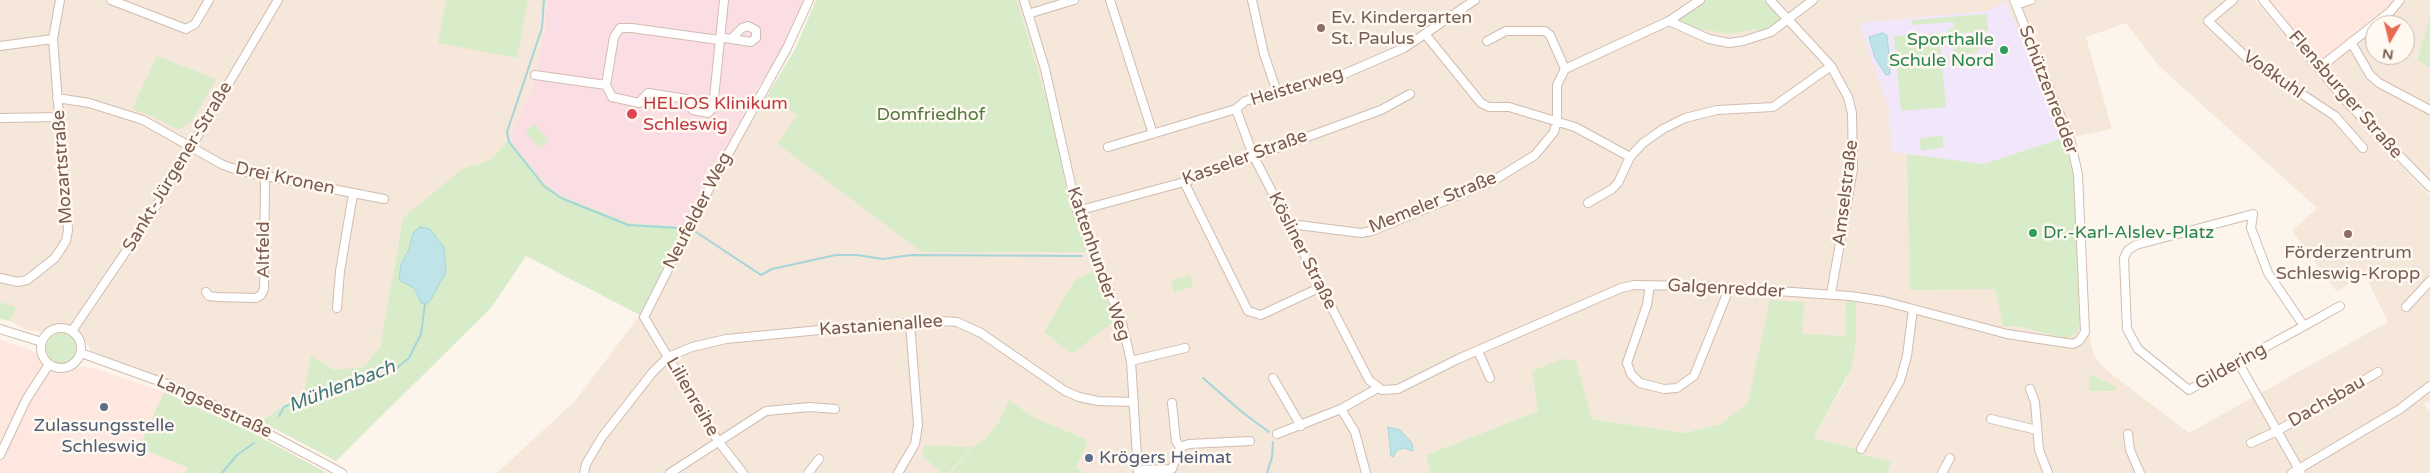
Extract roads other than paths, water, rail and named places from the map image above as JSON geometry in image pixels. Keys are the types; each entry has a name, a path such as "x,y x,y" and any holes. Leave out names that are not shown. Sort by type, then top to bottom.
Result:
{"street":[{"name":"Mozartstraße","path":"0,278 18,282 27,280 55,258 66,240 68,230 53,39 60,0"},
{"path":"112,0 186,29 195,24 209,0"},
{"name":"Sankt-Jürgener-Straße","path":"72,331 152,213 278,0"},
{"path":"724,0 720,39 712,108 708,112 693,110 687,99 648,93 639,103 622,101 612,97 606,85 614,37 620,28 632,28 720,39 731,39"},
{"name":"Neufelder Weg","path":"644,318 710,185 787,48 809,0"},
{"name":"Kattenhunder Weg","path":"1024,0 1045,69 1077,212 1122,323 1131,361 1138,472"},
{"path":"1028,14 1074,0"},
{"path":"1110,0 1153,134"},
{"path":"1252,0 1260,37 1277,92"},
{"name":"Heisterweg","path":"1108,147 1236,109 1245,101 1342,75 1404,48 1475,0"},
{"path":"1487,41 1506,31 1545,31 1550,35 1565,69 1669,21 1700,0"},
{"name":"Amselstraße","path":"1770,0 1831,66 1850,105 1854,144 1852,175 1831,294"},
{"path":"1669,21 1704,38 1729,42 1762,36 1813,0"},
{"path":"2015,2 2031,0"},
{"name":"Voßkuhl","path":"2233,0 2208,21 2246,58 2335,116 2363,148"},
{"name":"Flensburger Straße","path":"2263,0 2319,68 2382,139 2430,187"},
{"path":"2319,68 2390,12 2400,0"},
{"name":"Schützenredder","path":"2015,2 2059,108 2074,155 2079,190 2085,332"},
{"path":"1425,34 1481,103 1490,107 1509,107 1557,120 1575,127 1630,157"},
{"path":"0,46 53,39"},
{"path":"2351,42 2370,75 2379,83 2430,110"},
{"path":"1588,203 1605,194 1618,183 1630,157 1656,133 1685,118 1734,107 1774,107 1831,66"},
{"name":"Memeler Straße","path":"1290,227 1298,225 1361,233 1372,231 1494,181 1535,155 1554,132 1557,120 1557,85 1565,69"},
{"path":"535,75 606,85"},
{"name":"Kasseler Straße","path":"1077,212 1184,182 1253,155 1381,110 1410,94"},
{"name":"Drei Kronen","path":"57,98 89,103 143,120 223,165 265,176 384,199"},
{"name":"Kösliner Straße","path":"1236,109 1253,155 1369,380 1378,388"},
{"path":"0,118 59,117"},
{"name":"Altfeld","path":"206,292 208,296 217,298 256,298 261,295 264,289 265,176"},
{"path":"1184,182 1248,311 1261,315 1321,287"},
{"name":"Drei Kronen","path":"337,308 340,270 353,194"},
{"name":"Gildering","path":"2304,326 2268,273 2251,228 2253,214 2136,245 2128,250 2124,258 2127,329 2138,349 2189,390 2340,306"},
{"path":"2406,307 2430,281"},
{"name":"Galgenredder","path":"1378,388 1388,391 1398,389 1620,288 1634,285 1831,294 1883,301 2007,334 2044,338 2066,344 2079,342 2085,332"},
{"path":"1650,285 1647,304 1628,363 1631,374 1640,383 1664,389 1677,388 1694,376 1729,288"},
{"path":"1861,449 1894,396 1903,373 1913,309"},
{"name":"Lilienreihe","path":"644,318 718,441 743,473"},
{"name":"Kastanienallee","path":"668,356 692,347 726,339 941,321 968,326 1065,391 1098,401 1134,402"},
{"path":"898,473 916,444 918,425 910,323"},
{"path":"66,328 72,331 80,340 81,353 78,359 68,367 55,368 49,364 42,354 42,342 48,332 54,329 66,328"},
{"path":"0,329 42,342"},
{"path":"1131,361 1185,348"},
{"path":"1478,351 1490,378"},
{"name":"Langseestraße","path":"81,353 167,384 212,404 342,473"},
{"path":"584,473 586,464 602,437 652,373 668,356"},
{"path":"2238,362 2276,431"},
{"path":"0,455 26,400 49,364"},
{"name":"Dachsbau","path":"2251,442 2276,431 2378,372"},
{"path":"1273,378 1301,426"},
{"path":"2297,472 2400,409 2430,386"},
{"path":"1277,434 1341,409 1378,388"},
{"path":"2030,390 2035,402 2039,450 2048,473"},
{"path":"1172,403 1176,441 1180,447"},
{"path":"670,473 766,411 810,407 835,409"},
{"path":"1341,409 1355,432 1366,473"},
{"path":"1992,419 2037,430"},
{"name":"Dachsbau","path":"2276,431 2297,472"},
{"path":"2128,434 2130,450 2140,473"},
{"path":"1180,447 1189,444 1250,441"},
{"path":"1138,472 1172,471 1180,447"},
{"path":"1942,473 1950,458"},
{"path":"808,473 819,459"}],"water":[{"path":"1882,33 1887,35 1889,55 1890,74 1886,75 1875,58 1869,37"},
{"path":"420,227 430,229 444,247 446,272 430,301 425,304 421,303 414,288 399,280 401,264 409,249 413,233"},
{"path":"1388,427 1400,430 1412,443 1413,451 1404,448 1397,450 1393,457 1391,456"}],"waterway":[{"path":"544,0 542,28 507,132 509,142 544,186 561,198 628,225 680,228"},
{"path":"693,230 761,275 772,269 836,255 857,255 883,259 911,255 1082,256"},
{"name":"Mühlenbach","path":"279,416 284,407 306,397 394,370 409,358 421,334 425,304"},
{"path":"1203,378 1242,412 1269,432"},
{"path":"1267,473 1272,457 1273,442"},
{"name":"Mühlenbach","path":"222,473 237,455 254,443"}],"place":[{"name":"Ev. Kindergarten St. Paulus","path":"1321,28"},
{"name":"Sporthalle Schule Nord","path":"2004,50"},
{"name":"HELIOS Klinikum Schleswig","path":"632,114"},
{"name":"Dr.-Karl-Alslev-Platz","path":"2033,233"},
{"name":"Förderzentrum Schleswig-Kropp","path":"2348,234"},
{"name":"Zulassungsstelle Schleswig","path":"104,407"},
{"name":"Krögers Heimat","path":"1089,458"}],"park label":[{"name":"Domfriedhof","path":"931,115"}]}
